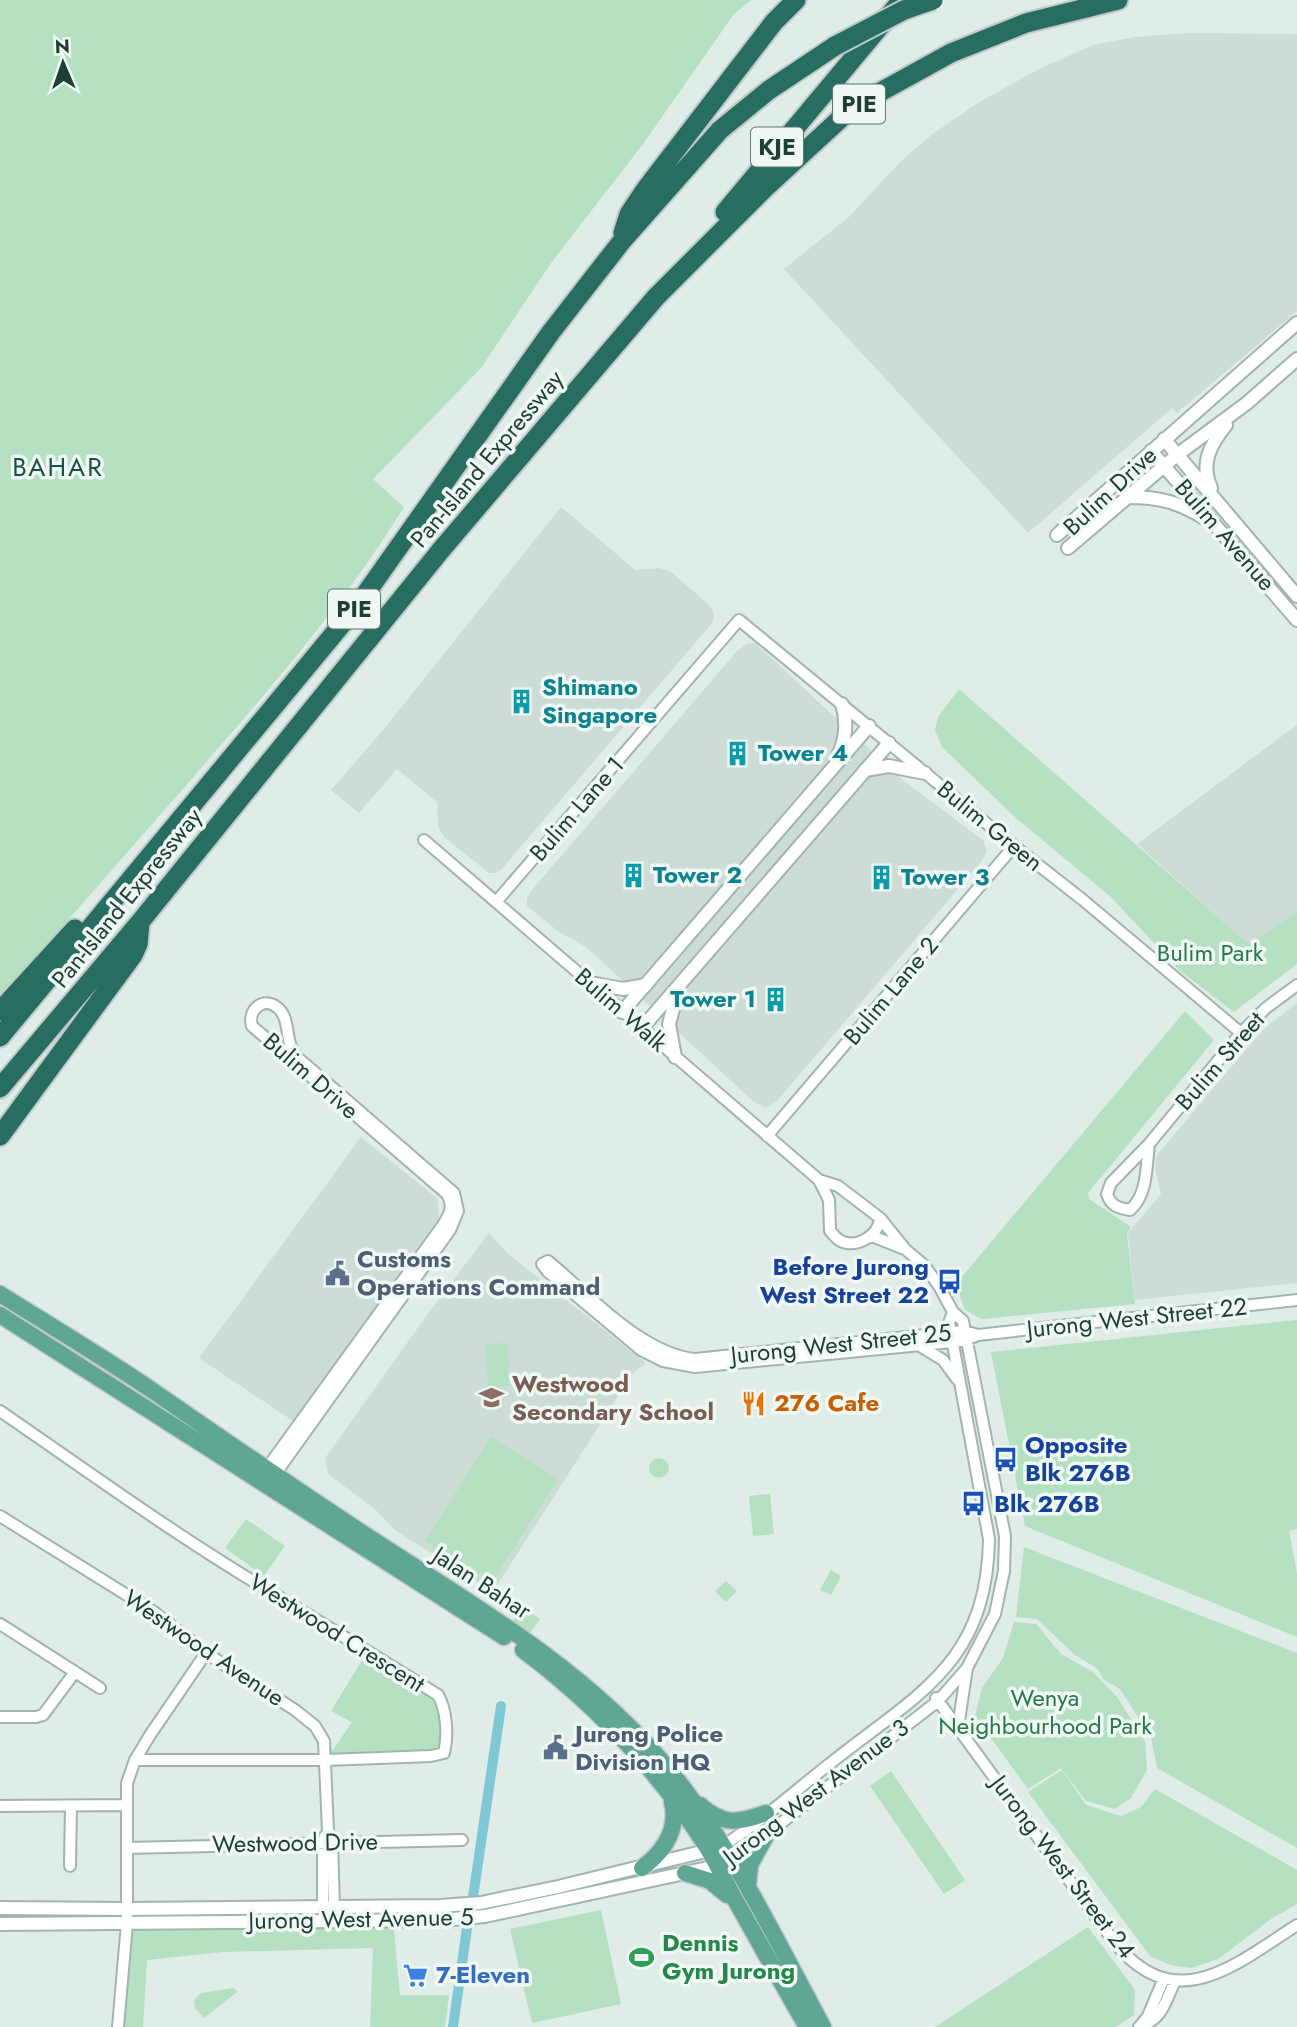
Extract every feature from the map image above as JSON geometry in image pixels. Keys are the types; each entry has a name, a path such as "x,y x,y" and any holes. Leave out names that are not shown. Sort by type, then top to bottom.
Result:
{"highway":[{"path":"622,241 629,214 645,190 774,22 796,0"},
{"name":"KJE","path":"656,297 902,0"},
{"name":"Pan-Island Expressway","path":"0,1037 357,606 551,332 622,241 720,130 769,90 835,46 904,10 933,0"},
{"name":"Pan-Island Expressway","path":"0,1088 140,922 441,550 656,297 765,188 853,107 951,53 1013,28 1118,0"},
{"path":"0,1011 96,905 137,871"},
{"path":"0,1136 133,955 138,944 140,922"}],"main road":[{"name":"Jalan Bahar","path":"0,1294 151,1390 368,1537 522,1636 596,1694 666,1766 687,1794 719,1855 744,1916 808,2019 823,2027"},
{"name":"Jalan Bahar","path":"0,1315 512,1642 556,1675 598,1712 636,1753 719,1855 748,1886 808,2019"},
{"path":"145,1406 153,1406 157,1401 151,1390"},
{"path":"687,1794 708,1812 729,1822 766,1813"},
{"path":"642,1868 652,1860 670,1836 674,1822 670,1796"},
{"path":"748,1886 750,1864 767,1834"},
{"path":"685,1873 710,1881 721,1888 744,1916"}],"street":[{"name":"Bulim Drive","path":"1297,323 1057,535 1068,548 1177,455 1247,403 1297,359"},
{"path":"1216,498 1207,479 1205,467 1209,449 1212,442 1247,403"},
{"name":"Bulim Avenue","path":"1164,439 1297,596"},
{"name":"Bulim Avenue","path":"1151,452 1254,568 1297,621"},
{"path":"1129,498 1167,500 1188,508 1213,524"},
{"name":"Bulim Green","path":"740,620 1083,900 1241,1033"},
{"name":"Bulim Lane 1","path":"496,902 740,620"},
{"path":"834,766 844,743 846,728 842,705"},
{"path":"622,1012 869,726"},
{"path":"642,1028 889,743"},
{"path":"865,770 889,766 925,773"},
{"name":"Bulim Walk","path":"424,840 819,1180 838,1186 880,1218 905,1249 924,1265 953,1312 962,1321 965,1336"},
{"name":"Bulim Lane 2","path":"767,1136 1014,846"},
{"path":"590,983 623,989 646,985"},
{"name":"Bulim Street","path":"1149,1144 1139,1202 1130,1210 1117,1208 1110,1202 1107,1194 1111,1183 1149,1144 1241,1033 1297,985"},
{"path":"675,1056 669,1024 679,987"},
{"name":"Bulim Drive","path":"264,1003 279,1008 285,1018 289,1046 297,1057 454,1193 458,1211 450,1230 272,1471 443,1225 451,1208 451,1201 447,1194 252,1026 250,1020 253,1011 264,1003"},
{"name":"Bulim Walk","path":"819,1180 829,1200 830,1231 840,1241 857,1243 872,1236 905,1249"},
{"path":"872,1236 880,1227 880,1218"},
{"name":"Jurong West Street 25","path":"951,1337 917,1344 695,1367 653,1357 641,1350 548,1272 542,1264 548,1261 646,1342 680,1357 695,1359 951,1337 965,1336"},
{"name":"Jurong West Street 22","path":"965,1336 1297,1300"},
{"path":"951,1337 949,1323 953,1312"},
{"name":"Jurong West Avenue 3","path":"719,1855 767,1834 938,1701 967,1668 995,1614 1004,1571 1005,1536 965,1336"},
{"name":"Jurong West Avenue 3","path":"719,1855 766,1813 928,1687 956,1657 972,1628 982,1602 988,1571 989,1539 951,1337"},
{"path":"917,1344 943,1360 958,1381"},
{"name":"Westwood Crescent","path":"0,1411 260,1586 438,1695 446,1737 443,1753 430,1756 326,1760 135,1760"},
{"name":"Westwood Avenue","path":"0,1516 154,1612 206,1653 295,1710 315,1726 324,1741 326,1760 329,1907"},
{"path":"0,1624 100,1688"},
{"path":"118,2027 127,1916 127,1783 135,1760 206,1653"},
{"path":"958,1727 967,1668"},
{"path":"0,1717 43,1715 75,1672"},
{"name":"Jurong West Street 24","path":"928,1687 1121,1951 1149,1973 1170,1980"},
{"path":"0,1806 127,1805"},
{"path":"71,1806 71,1866"},
{"name":"Westwood Drive","path":"127,1847 463,1840"},
{"name":"Jurong West Avenue 5","path":"0,1924 329,1907 481,1903 642,1868 719,1855"},
{"name":"Jurong West Avenue 5","path":"0,1908 127,1916 397,1922 485,1916 685,1873 719,1855"},
{"path":"1140,2026 1149,2024 1159,2015 1170,1980 1193,1981 1215,1975 1297,1925"}],"shaded area":[{"path":"1188,33 1297,34 1297,311 1177,413 1172,408 1028,533 784,269 850,216 901,161 934,133 981,101 1039,69 1093,45 1135,37"},
{"name":"Shimano Singapore","path":"561,507 635,570 659,568 670,571 709,605 714,614 713,622 501,870 489,873 444,837 438,826 437,802 397,769 359,813 331,790 384,729"},
{"path":"748,643 755,643 904,781 983,840 987,851 981,862 777,1101 765,1108 753,1101 586,947 559,932 527,906 532,890 737,651"},
{"path":"1297,725 1297,911 1250,945 1137,844"},
{"path":"1297,1003 1297,1283 1135,1300 1128,1233 1161,1194 1155,1167 1157,1155 1264,1029"},
{"name":"Customs Operations Command","path":"361,1137 438,1199 439,1221 293,1421 199,1358"},
{"name":"Westwood Secondary School","path":"489,1233 508,1254 646,1363 633,1373 492,1591 395,1530 375,1509 328,1474 325,1458"}],"green space":[{"path":"0,0 751,0 734,14 643,144 551,263 481,368 373,479 404,507 380,545 327,617 241,722 0,996"},
{"name":"Bulim Park","path":"959,689 1250,945 1297,911 1297,964 1234,1012 1179,970 1111,897 1016,818 942,747 935,730 938,717"},
{"name":"Bulim Park","path":"1185,1011 1214,1040 1088,1193 1089,1199 1131,1227 1127,1234 1135,1304 982,1319 965,1310 956,1284"},
{"path":"1297,1320 1297,1529 1289,1531 1297,1573 1297,1637 1025,1526 991,1352"},
{"path":"508,1343 509,1386 488,1387 486,1344"},
{"path":"491,1437 558,1479 492,1582 425,1541"},
{"path":"659,1458 666,1461 669,1468 666,1475 659,1478 652,1475 649,1468 652,1461"},
{"path":"770,1494 774,1534 753,1536 749,1496"},
{"path":"246,1519 285,1546 264,1576 225,1548"},
{"path":"1024,1547 1297,1653 1297,1848 1157,1768 1151,1737 1120,1689 1103,1679 1098,1669 1075,1655 1037,1619 1016,1617"},
{"path":"831,1570 841,1576 831,1595 820,1590"},
{"path":"726,1581 737,1591 726,1602 715,1591"},
{"path":"522,1607 540,1619 528,1636 510,1625"},
{"name":"Wenya Neighbourhood Park","path":"1014,1622 1036,1624 1061,1654 1093,1672 1117,1697 1145,1741 1147,1770 1131,1798 1115,1809 1086,1801 1061,1768 1028,1789 975,1716 982,1688 1003,1658"},
{"path":"367,1652 436,1694 440,1705 444,1753 326,1760 352,1722 331,1711"},
{"path":"1062,1770 1086,1805 1121,1816 1141,1807 1155,1789 1297,1870 1297,1904 1271,1919 1218,1959 1191,1968 1170,1965 1150,1956 1028,1792"},
{"path":"891,1771 965,1880 944,1894 870,1786"},
{"path":"601,1910 621,2004 532,2023 510,1929"},
{"path":"393,1921 400,1995 449,1995 445,2027 370,2027 373,1948 223,1952 147,1960 143,2027 120,2027 127,1923"},
{"path":"1088,1927 1135,1990 1134,2015 1116,2027 935,2027"},
{"path":"234,1988 237,1992 204,2018 195,2008 194,2000 201,1993"}],"waterway":[{"path":"472,1904 501,1706"},
{"path":"453,2027 468,1921"}],"place":[{"name":"Shimano Singapore","path":"522,701"},
{"name":"Tower 4","path":"738,753"},
{"name":"Tower 2","path":"633,875"},
{"name":"Tower 3","path":"881,877"},
{"name":"Tower 1","path":"776,999"},
{"name":"Customs Operations Command","path":"337,1273"},
{"name":"Before Jurong West Street 22","path":"949,1281"},
{"name":"Westwood Secondary School","path":"492,1398"},
{"name":"276 Cafe","path":"754,1403"},
{"name":"Opposite Blk 276B","path":"1005,1459"},
{"name":"Blk 276B","path":"974,1504"},
{"name":"Jurong Police Division HQ","path":"555,1748"},
{"name":"Dennis Gym Jurong","path":"642,1957"},
{"name":"7-Eleven","path":"416,1975"}],"district":[{"name":"BAHAR","path":"58,467"}]}
